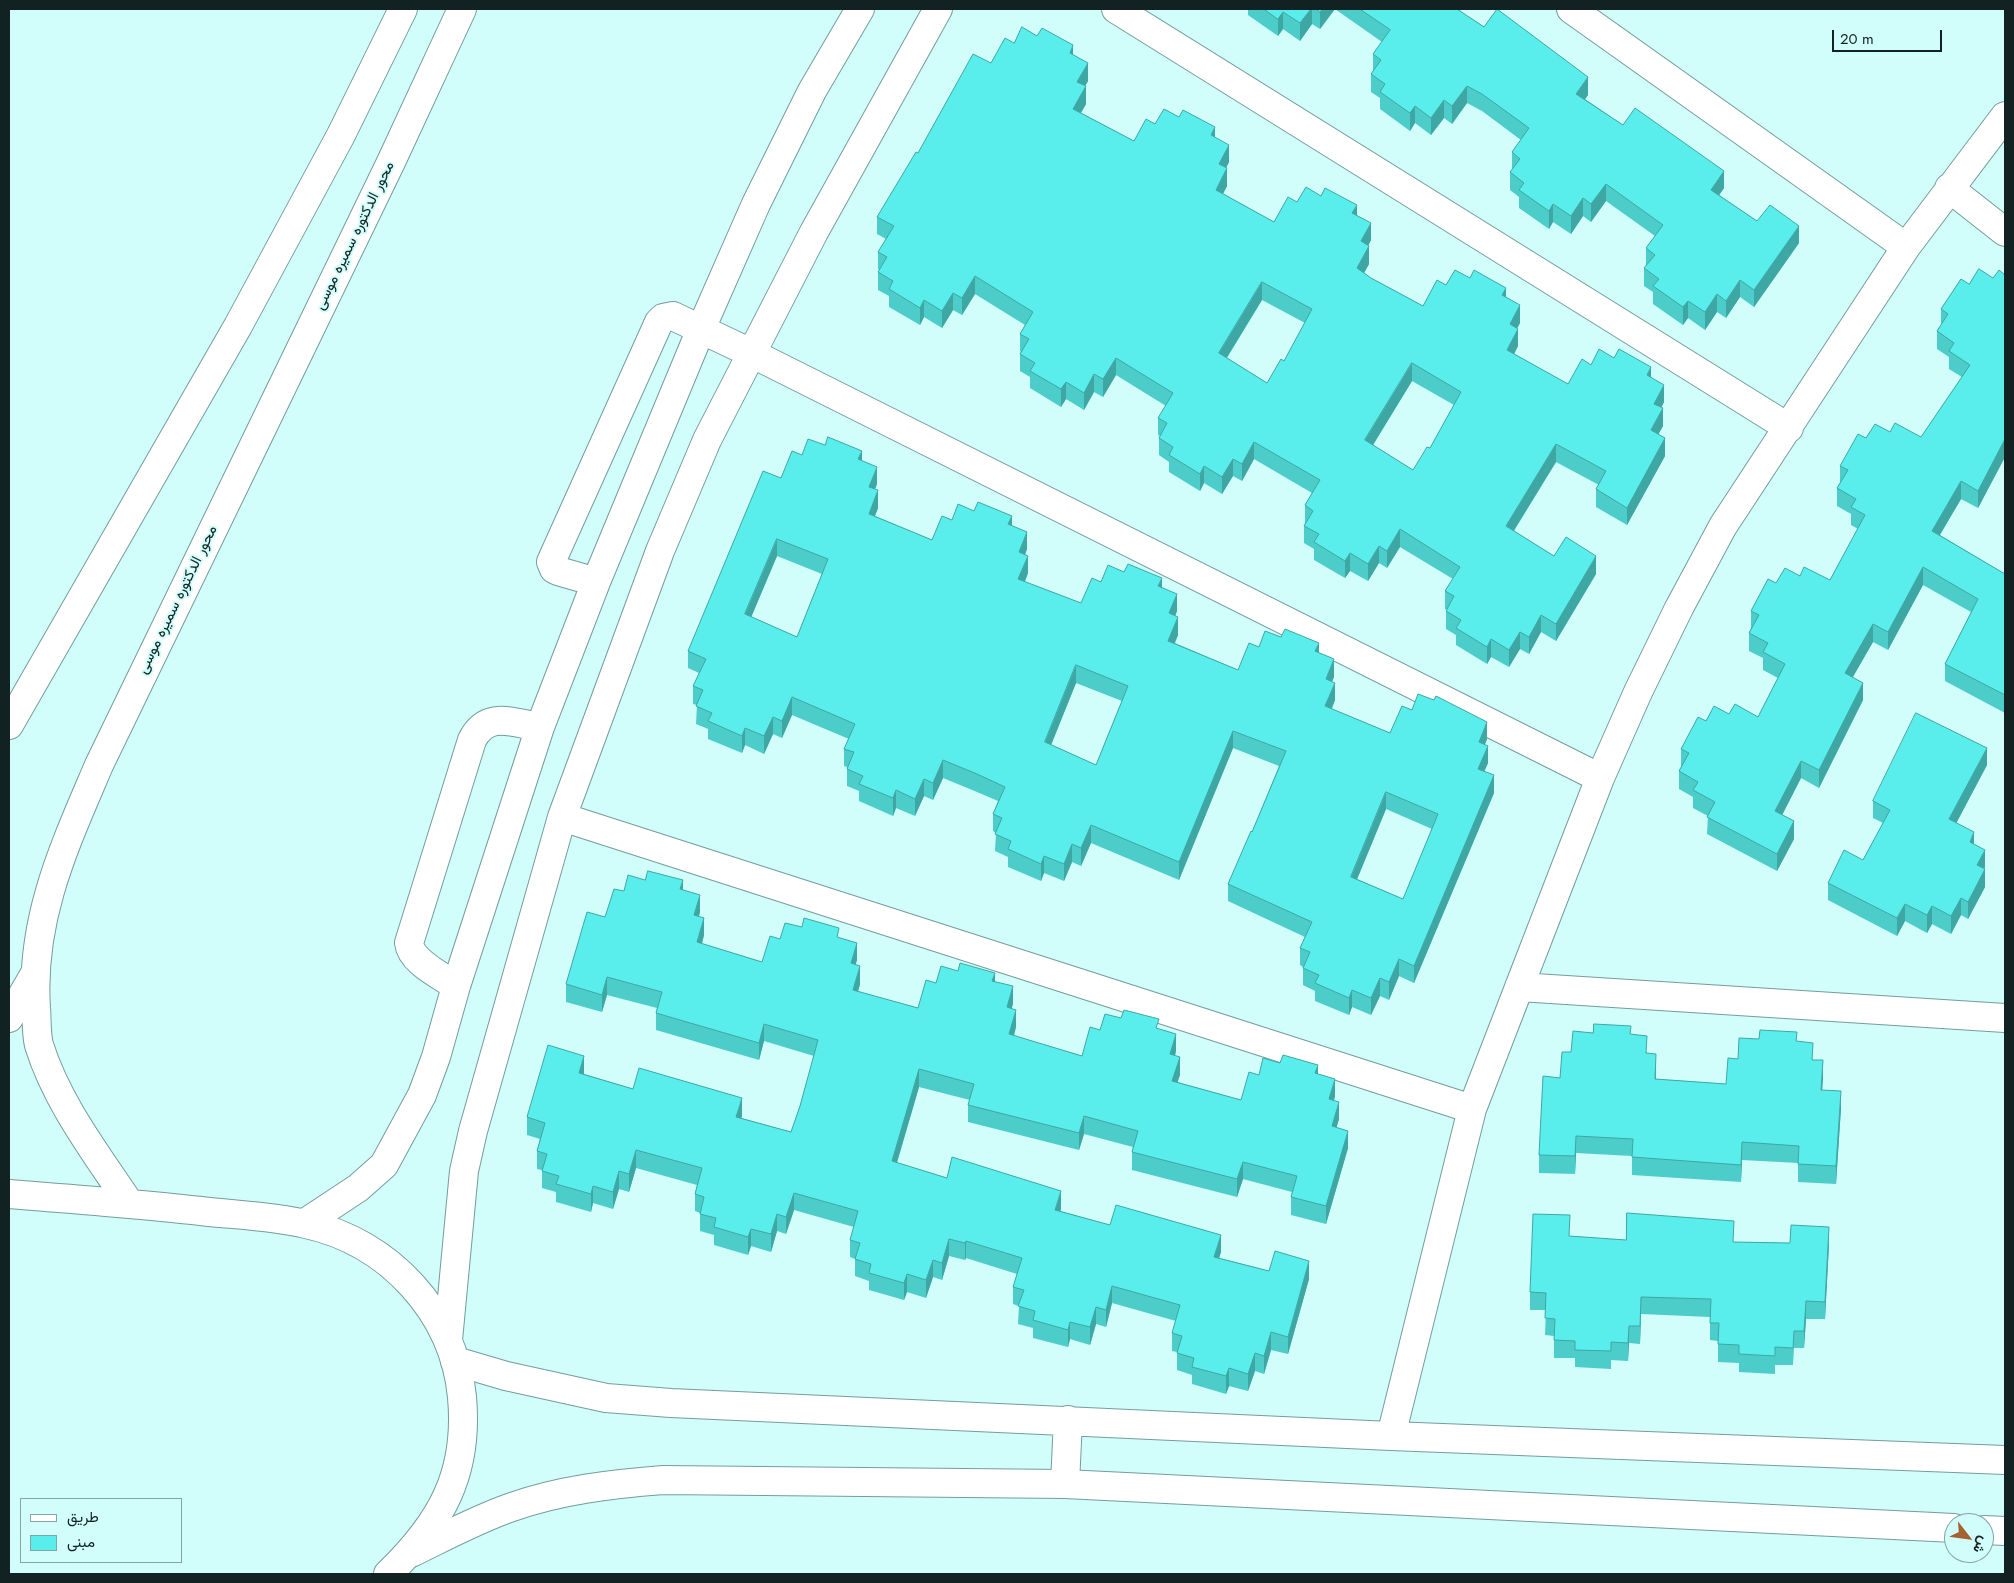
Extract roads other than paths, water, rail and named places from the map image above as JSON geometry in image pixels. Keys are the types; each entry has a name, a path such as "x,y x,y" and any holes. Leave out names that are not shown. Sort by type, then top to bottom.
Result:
{"street":[{"path":"9,724 238,326 341,135 402,9"},
{"name":"محور الدكتوره سميره موسى","path":"129,1203 79,1127 54,1083 38,1043 34,975 43,912 64,849 99,765 391,162 462,9"},
{"path":"306,1223 358,1188 384,1165 422,1095 436,1057 456,986 540,727 596,582 701,328 778,160 812,91 860,9"},
{"path":"451,1350 464,1172 473,1131 562,817 660,551 708,440 814,232 938,9"},
{"path":"1116,9 1789,428"},
{"path":"1571,9 1906,247"},
{"path":"1391,1436 1472,1109 1600,778 1679,608 1723,526 1789,428 1846,337 1906,247 2005,116"},
{"path":"1949,188 2005,232"},
{"path":"596,582 554,569 551,562 659,322 663,318 673,316 701,328 1600,778"},
{"path":"456,986 416,958 409,948 409,943 472,740 482,725 497,720 540,727"},
{"path":"562,817 1472,1109"},
{"path":"9,1018 34,975"},
{"path":"1519,988 2005,1018"},
{"path":"9,1194 129,1203 306,1223 336,1232 365,1246 391,1264 414,1286 451,1350 461,1386 463,1411 458,1463 440,1511 427,1533 388,1574"},
{"path":"451,1350 506,1376 606,1398 671,1404 1068,1420 1391,1436 2005,1460"},
{"path":"1065,1484 1068,1420"},
{"path":"410,1553 511,1507 562,1493 613,1484 663,1480 1065,1484 1944,1528"}]}
